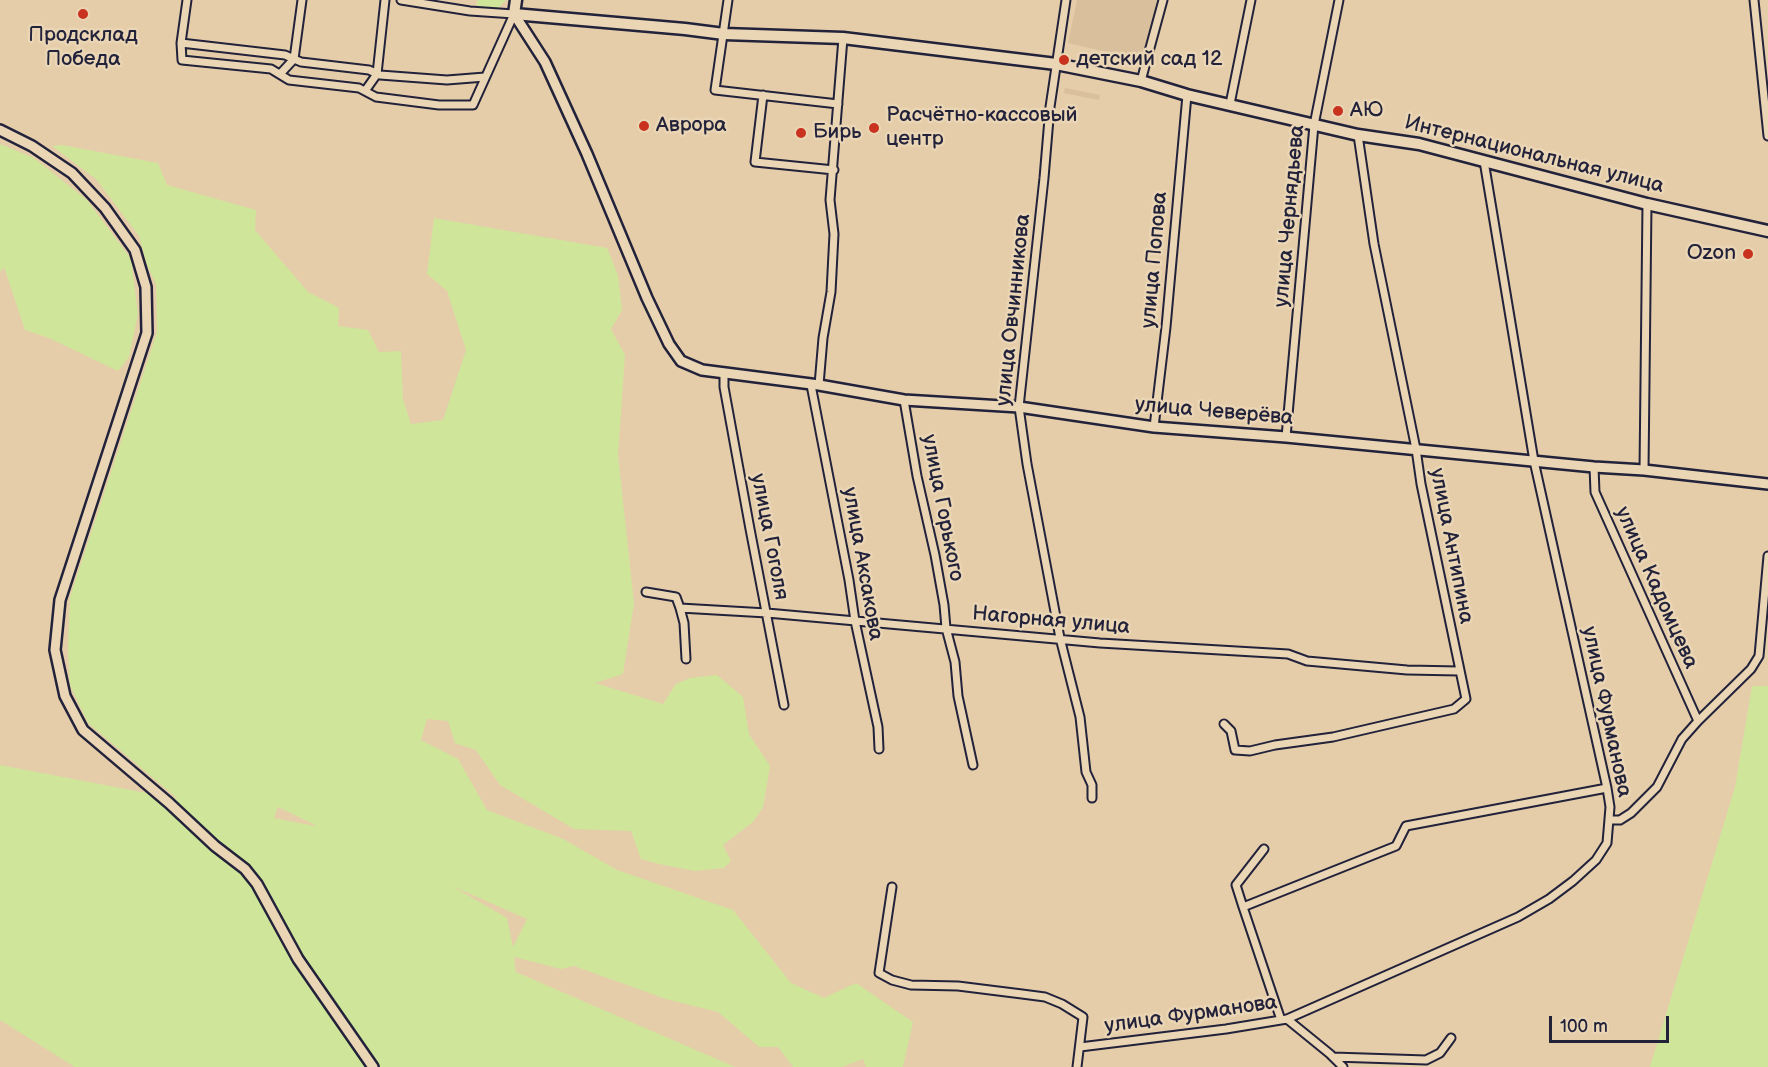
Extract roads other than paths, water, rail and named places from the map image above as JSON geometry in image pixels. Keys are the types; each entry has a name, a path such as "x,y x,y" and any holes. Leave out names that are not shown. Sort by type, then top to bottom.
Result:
{"main road":[{"path":"514,14 516,0"},
{"name":"Интернациональная улица","path":"514,14 724,34 843,38 1056,64 1141,81 1187,95 1358,135 1419,144 1647,204 1768,231"}],"street":[{"path":"187,0 181,43 182,60 271,69 289,80 359,88 376,97 439,105 473,105 514,14"},
{"path":"280,75 294,59 302,0"},
{"path":"365,91 376,74 385,0"},
{"name":"Интернациональная улица","path":"400,0 470,11 514,14"},
{"path":"728,0 715,90 838,104"},
{"name":"улица Овчинникова","path":"1066,0 1056,64 1019,407 1027,464 1060,639 1080,717 1086,772 1092,785 1092,798"},
{"path":"1141,81 1163,0"},
{"path":"1230,104 1251,0"},
{"name":"улица Чернядьева","path":"1286,436 1314,124 1339,0"},
{"path":"1754,0 1761,79 1766,89 1768,136"},
{"name":"улица Чеверёва","path":"514,14 545,62 669,344 681,361 702,370 904,400 1019,407 1154,427 1286,436 1768,484"},
{"name":"улица Аксакова","path":"843,38 830,200 834,234 831,292 815,385 855,621 878,727 879,749"},
{"path":"181,43 285,55 301,62 369,70 380,75 447,80 485,77"},
{"path":"763,95 755,162 834,170"},
{"name":"улица Попова","path":"1154,427 1166,327 1187,95"},
{"path":"0,130 32,146 72,173 105,208 135,250 146,287 147,333 60,600 55,650 65,696 83,730 169,803 215,846 245,869 257,884 298,959 373,1067"},
{"name":"улица Антипина","path":"1224,724 1231,731 1235,750 1250,751 1333,736 1454,709 1466,699 1374,244 1358,135"},
{"name":"улица Фурманова","path":"1080,1047 1284,1020 1518,917 1549,899 1573,881 1596,860 1607,843 1610,807 1607,788 1534,461 1484,161"},
{"path":"1644,470 1647,204"},
{"name":"улица Гоголя","path":"724,374 724,387 784,705"},
{"name":"улица Горького","path":"904,400 917,476 935,555 946,628 955,662 958,696 973,765"},
{"name":"улица Кадомцева","path":"1594,466 1595,492 1698,721"},
{"path":"1610,820 1620,820 1631,813 1657,788 1683,739 1751,669 1759,656 1768,556"},
{"name":"Нагорная улица","path":"646,592 676,597 680,608 946,628 1100,643 1288,654 1307,661 1407,670 1459,671"},
{"path":"680,608 684,623 686,659"},
{"path":"1243,908 1396,846 1406,826 1607,788"},
{"path":"1264,849 1236,885 1243,908 1284,1020 1343,1067"},
{"path":"892,887 879,973 892,980 912,985 958,986 1022,994 1045,997 1062,1004 1083,1017 1077,1067"},
{"path":"1333,1057 1426,1060 1440,1053 1451,1038"}],"place":[{"name":"Продсклад Победа","path":"83,14"},
{"name":"детский сад 12","path":"1064,60"},
{"name":"АЮ","path":"1338,111"},
{"name":"Аврора","path":"644,126"},
{"name":"Расчётно-кассовый центр","path":"874,128"},
{"name":"Бирь","path":"801,133"},
{"name":"Ozon","path":"1748,254"}]}
